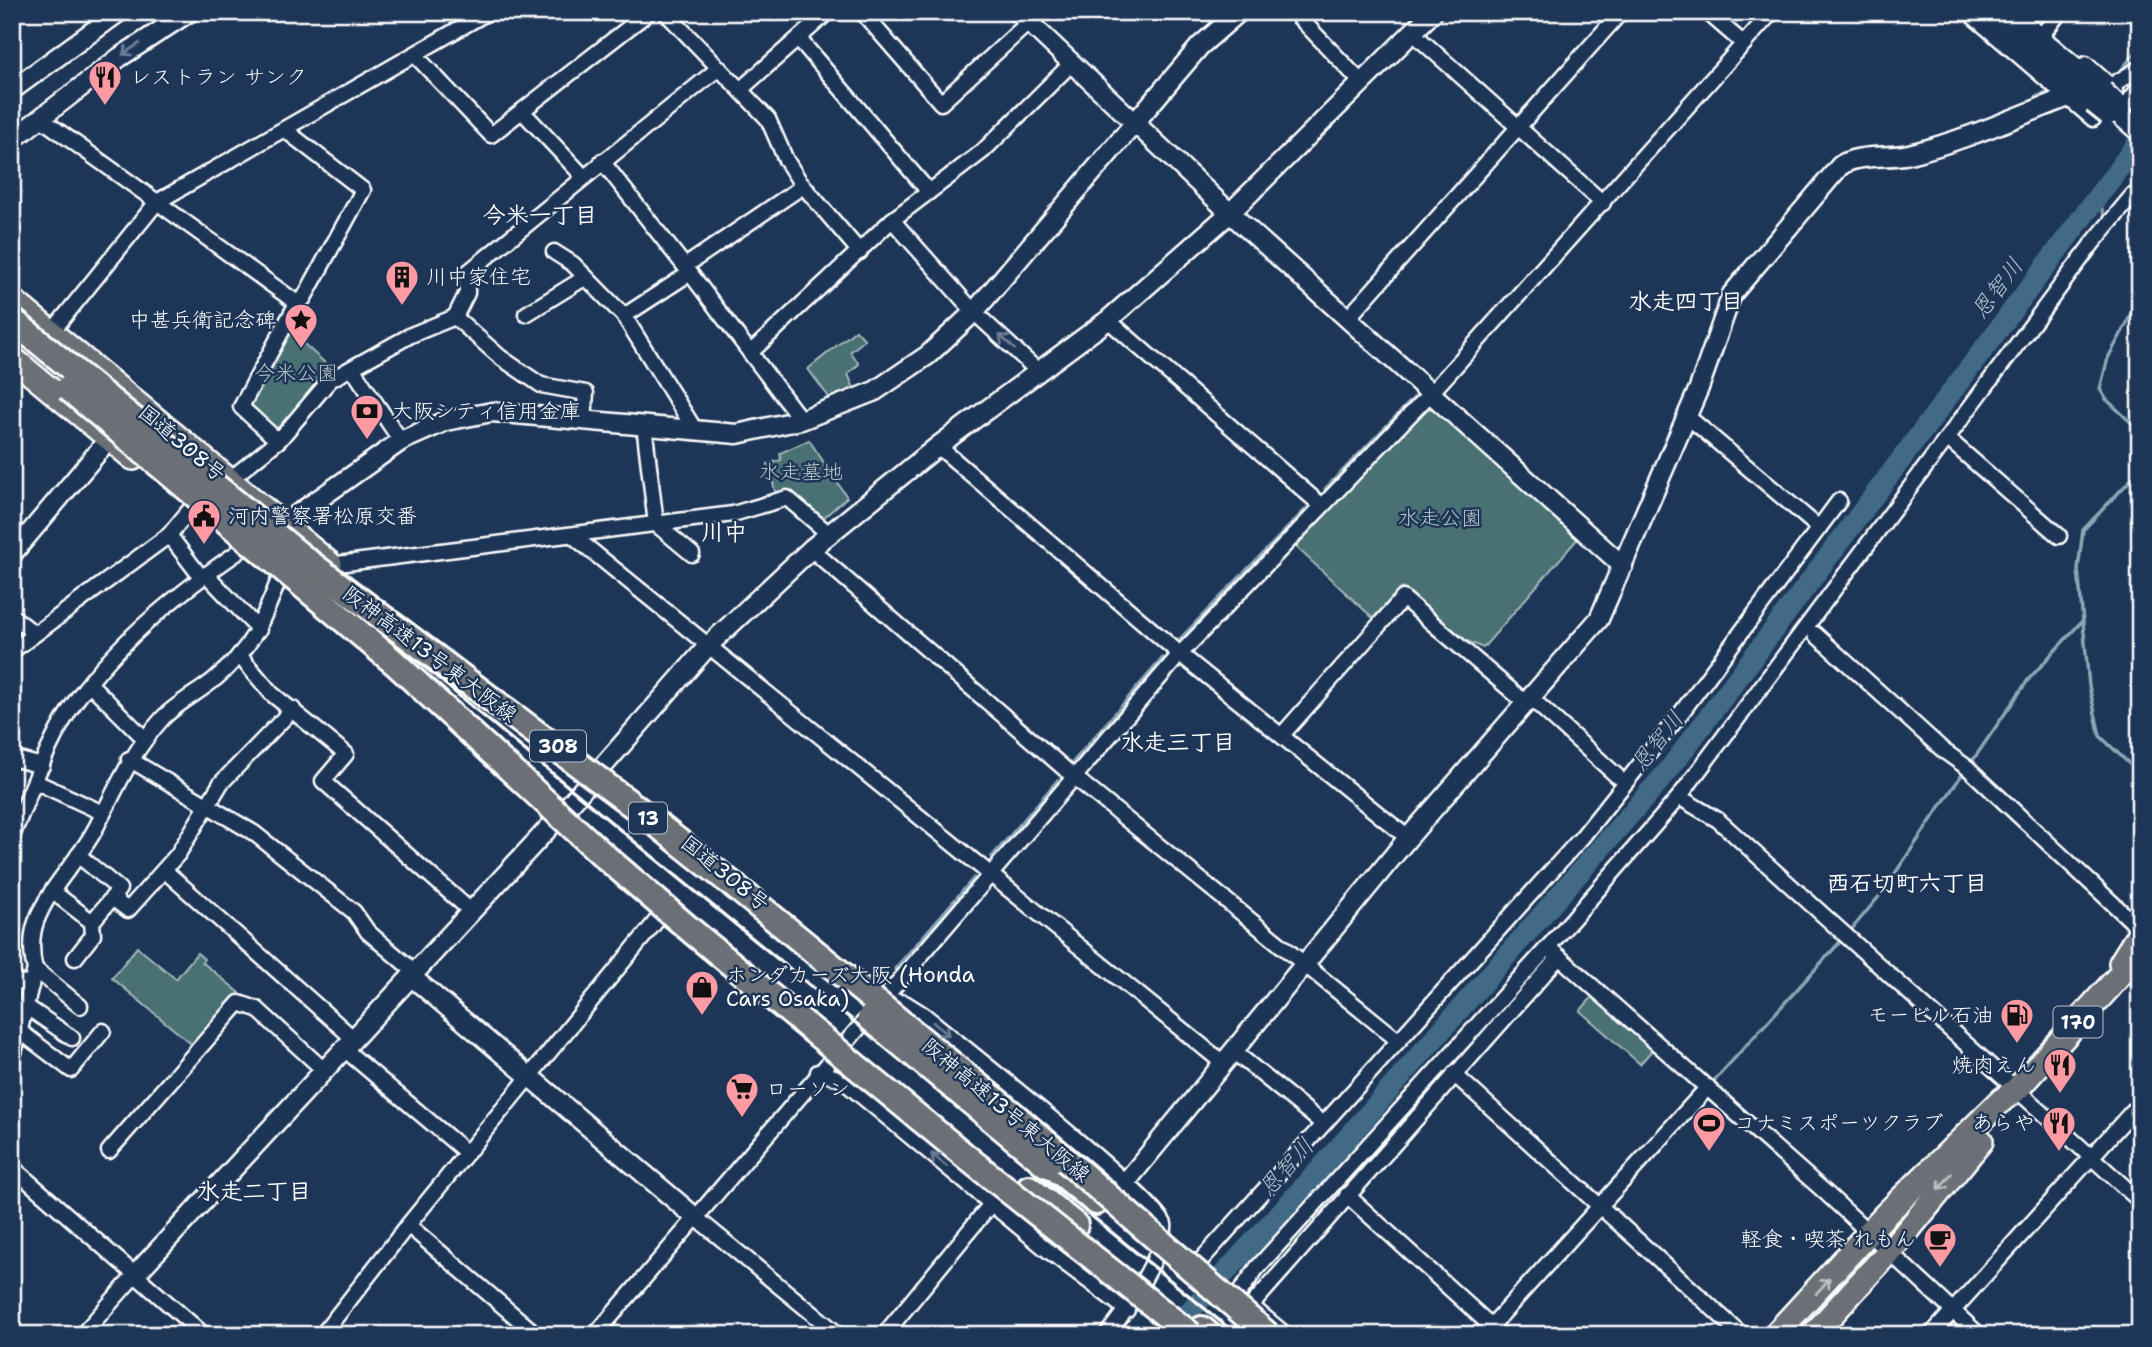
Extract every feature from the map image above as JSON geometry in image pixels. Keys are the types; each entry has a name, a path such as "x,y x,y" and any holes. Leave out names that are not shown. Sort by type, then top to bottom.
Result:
{"highway":[{"name":"国道308号","path":"12,300 471,680 705,855 1039,1128 1110,1191"},
{"name":"阪神高速13号東大阪線","path":"12,320 238,506 456,674 639,810 732,884 1264,1324"},
{"name":"阪神高速13号東大阪線","path":"12,341 395,663 602,854 694,933 975,1164 1200,1333"},
{"name":"国道308号","path":"12,358 280,577 662,914 833,1054 858,1083 1069,1232"},
{"path":"395,663 1029,1188 1069,1232 1200,1333"},
{"path":"456,674 1047,1165 1110,1191 1182,1273 1216,1289 1264,1324"},
{"name":"170","path":"2117,979 2124,955 2140,930"},
{"name":"170","path":"1775,1335 1869,1233 2002,1100 2016,1090 2140,953"},
{"name":"170","path":"2117,979 2140,968"},
{"name":"170","path":"1813,1335 1889,1252 1955,1170 2010,1108 2016,1090"}],"main road":[{"path":"1985,12 2111,104"},
{"path":"2009,12 2140,132"}],"street":[{"path":"12,90 120,12"},
{"path":"12,140 120,57 189,12"},
{"path":"51,333 157,202 488,12"},
{"path":"415,55 491,135 649,12"},
{"path":"664,12 768,119 786,160 803,186 860,252"},
{"path":"862,12 941,103 1029,16 1072,63 1230,213 1623,566"},
{"path":"12,836 61,726 90,684 162,609 203,575 283,525 422,429 469,415 521,413 737,434 801,420 874,391 928,355 974,312 1200,46 1239,12"},
{"path":"1294,12 1362,83"},
{"path":"82,1335 555,821 709,645 811,548 938,446 1108,320 1230,213 1433,12"},
{"path":"1348,318 1620,12"},
{"path":"1707,12 1744,44"},
{"path":"595,1335 833,1054 1180,654 1431,393 1772,12"},
{"path":"1968,12 2093,119 2114,92 2111,104"},
{"path":"2023,12 2045,31 2111,104"},
{"path":"2045,31 2060,12"},
{"path":"741,89 825,13"},
{"path":"1413,33 1603,203"},
{"path":"799,39 929,192"},
{"path":"750,353 892,220 983,151 1072,63"},
{"path":"228,481 278,441 330,380 411,335 455,317 467,293 467,273 719,68"},
{"path":"2111,104 2140,68"},
{"path":"2111,104 2140,87"},
{"path":"1106,1335 1128,1310 1163,1238 1164,1226 1160,1214 1110,1191 1228,1057 1408,838 1600,619 1687,416 1732,294 1843,163 1925,150 2068,97"},
{"path":"522,111 583,176"},
{"path":"40,118 297,303"},
{"path":"278,441 241,407 297,303 304,298 363,190 285,130"},
{"path":"602,161 801,420"},
{"path":"624,316 803,186"},
{"path":"1286,1335 1264,1324 1251,1306 1454,1074 1679,797 2092,243 2132,196 2140,192"},
{"path":"892,220 974,312 1039,372"},
{"path":"554,252 586,278 624,316 695,430"},
{"path":"526,314 586,278"},
{"path":"455,317 500,357 541,385 586,393 584,419"},
{"path":"1108,320 1322,506"},
{"path":"352,368 401,441"},
{"path":"1687,416 1819,528"},
{"path":"644,425 656,524 692,554"},
{"path":"1947,438 2059,536"},
{"path":"12,554 109,439"},
{"path":"938,446 1180,654 1408,838"},
{"path":"330,565 477,544 572,535 733,514 787,498 829,534"},
{"path":"1216,1289 1322,1123 1406,1035 1582,837 1678,717 1839,500"},
{"path":"12,651 169,536 193,506"},
{"path":"572,535 990,873 1228,1057 1322,1123"},
{"path":"169,536 203,575 259,630"},
{"path":"811,548 1073,776 1394,1037"},
{"path":"80,1006 36,969 32,957 35,924 52,891 103,814 129,759 163,717 217,678 239,655 259,630 280,577"},
{"path":"1282,736 1403,598 1617,776"},
{"path":"12,616 35,634"},
{"path":"1815,634 1944,751 1968,768 2140,930"},
{"path":"239,655 272,694 346,754 323,781 472,912"},
{"path":"90,684 145,739"},
{"path":"112,898 128,910 178,854 206,804 240,761 293,709"},
{"path":"12,758 42,766"},
{"path":"129,759 254,832 354,912 368,932 414,975 695,1217 839,1335"},
{"path":"36,782 103,814"},
{"path":"1679,797 1718,820 2140,1201"},
{"path":"75,958 93,935 92,922 119,889 78,855"},
{"path":"164,870 467,1153"},
{"path":"52,891 92,922"},
{"path":"322,1335 408,1225 662,914"},
{"path":"1554,952 1708,1087 1979,1335"},
{"path":"1216,1289 1257,1268 1554,952"},
{"path":"12,1061 36,969"},
{"path":"12,980 32,986"},
{"path":"109,1151 239,1003 257,1009 325,1070"},
{"path":"27,1007 72,1038"},
{"path":"17,1039 71,1070 103,1031"},
{"path":"818,1072 858,1083 991,1204 1128,1310"},
{"path":"1454,1074 1742,1335"},
{"path":"1347,1195 1492,1332 1708,1087"},
{"path":"1931,1335 2140,1103"},
{"path":"12,1167 204,1335"},
{"path":"884,1335 991,1204"},
{"path":"408,1225 537,1335"}],"green space":[{"path":"856,330 865,340 850,352 859,364 848,374 855,391 831,400 808,369"},
{"name":"今米公園","path":"288,335 294,335 333,370 281,433 276,433 248,405"},
{"name":"水走公園","path":"1426,409 1438,409 1580,536 1483,648 1467,641 1402,588 1373,618 1296,547 1311,527"},
{"name":"水走墓地","path":"809,440 847,497 821,520 776,495 768,464 781,460 780,453"},
{"path":"137,947 176,979 197,953 204,959 202,962 240,993 195,1047 112,978"},
{"path":"1594,995 1654,1048 1640,1064 1580,1011"}],"waterway":[{"path":"2117,75 2140,47"},
{"path":"2036,97 2049,92"},
{"name":"恩智川","path":"1168,1335 1322,1167 1668,771 2140,140"},
{"path":"2097,195 2105,218"},
{"path":"2140,288 2127,323 2108,358 2100,389 2106,399 2140,431"},
{"path":"1325,489 1415,397"},
{"path":"2140,470 2083,530 2078,569 2089,686 2100,736 2140,774"},
{"path":"1180,639 1307,508"},
{"path":"1971,763 2028,680 2083,620"},
{"path":"1074,761 1163,658"},
{"path":"1851,930 1881,894 1961,776"},
{"path":"992,857 1058,780"},
{"path":"895,969 974,878"},
{"path":"1713,1082 1840,942"}],"railway":[{"path":"12,323 630,838 1237,1335"}],"place":[{"name":"レストラン サンク","path":"105,107"},
{"name":"川中家住宅","path":"402,307"},
{"name":"中甚兵衛記念碑","path":"301,350"},
{"name":"大阪シティ信用金庫","path":"367,441"},
{"name":"河内警察署松原交番","path":"204,546"},
{"name":"ホンダカーズ大阪 (Honda Cars Osaka)","path":"702,1017"},
{"name":"モービル石油","path":"2017,1045"},
{"name":"焼肉えん","path":"2060,1095"},
{"name":"ローソン","path":"742,1119"},
{"name":"コナミスポーツクラブ","path":"1709,1153"},
{"name":"あらや","path":"2059,1153"},
{"name":"軽食・喫茶 れもん","path":"1940,1269"}],"district":[{"name":"今米一丁目","path":"540,215"},
{"name":"水走四丁目","path":"1686,301"},
{"name":"川中","path":"724,532"},
{"name":"水走三丁目","path":"1178,742"},
{"name":"西石切町六丁目","path":"1907,883"},
{"name":"水走二丁目","path":"254,1191"}]}
